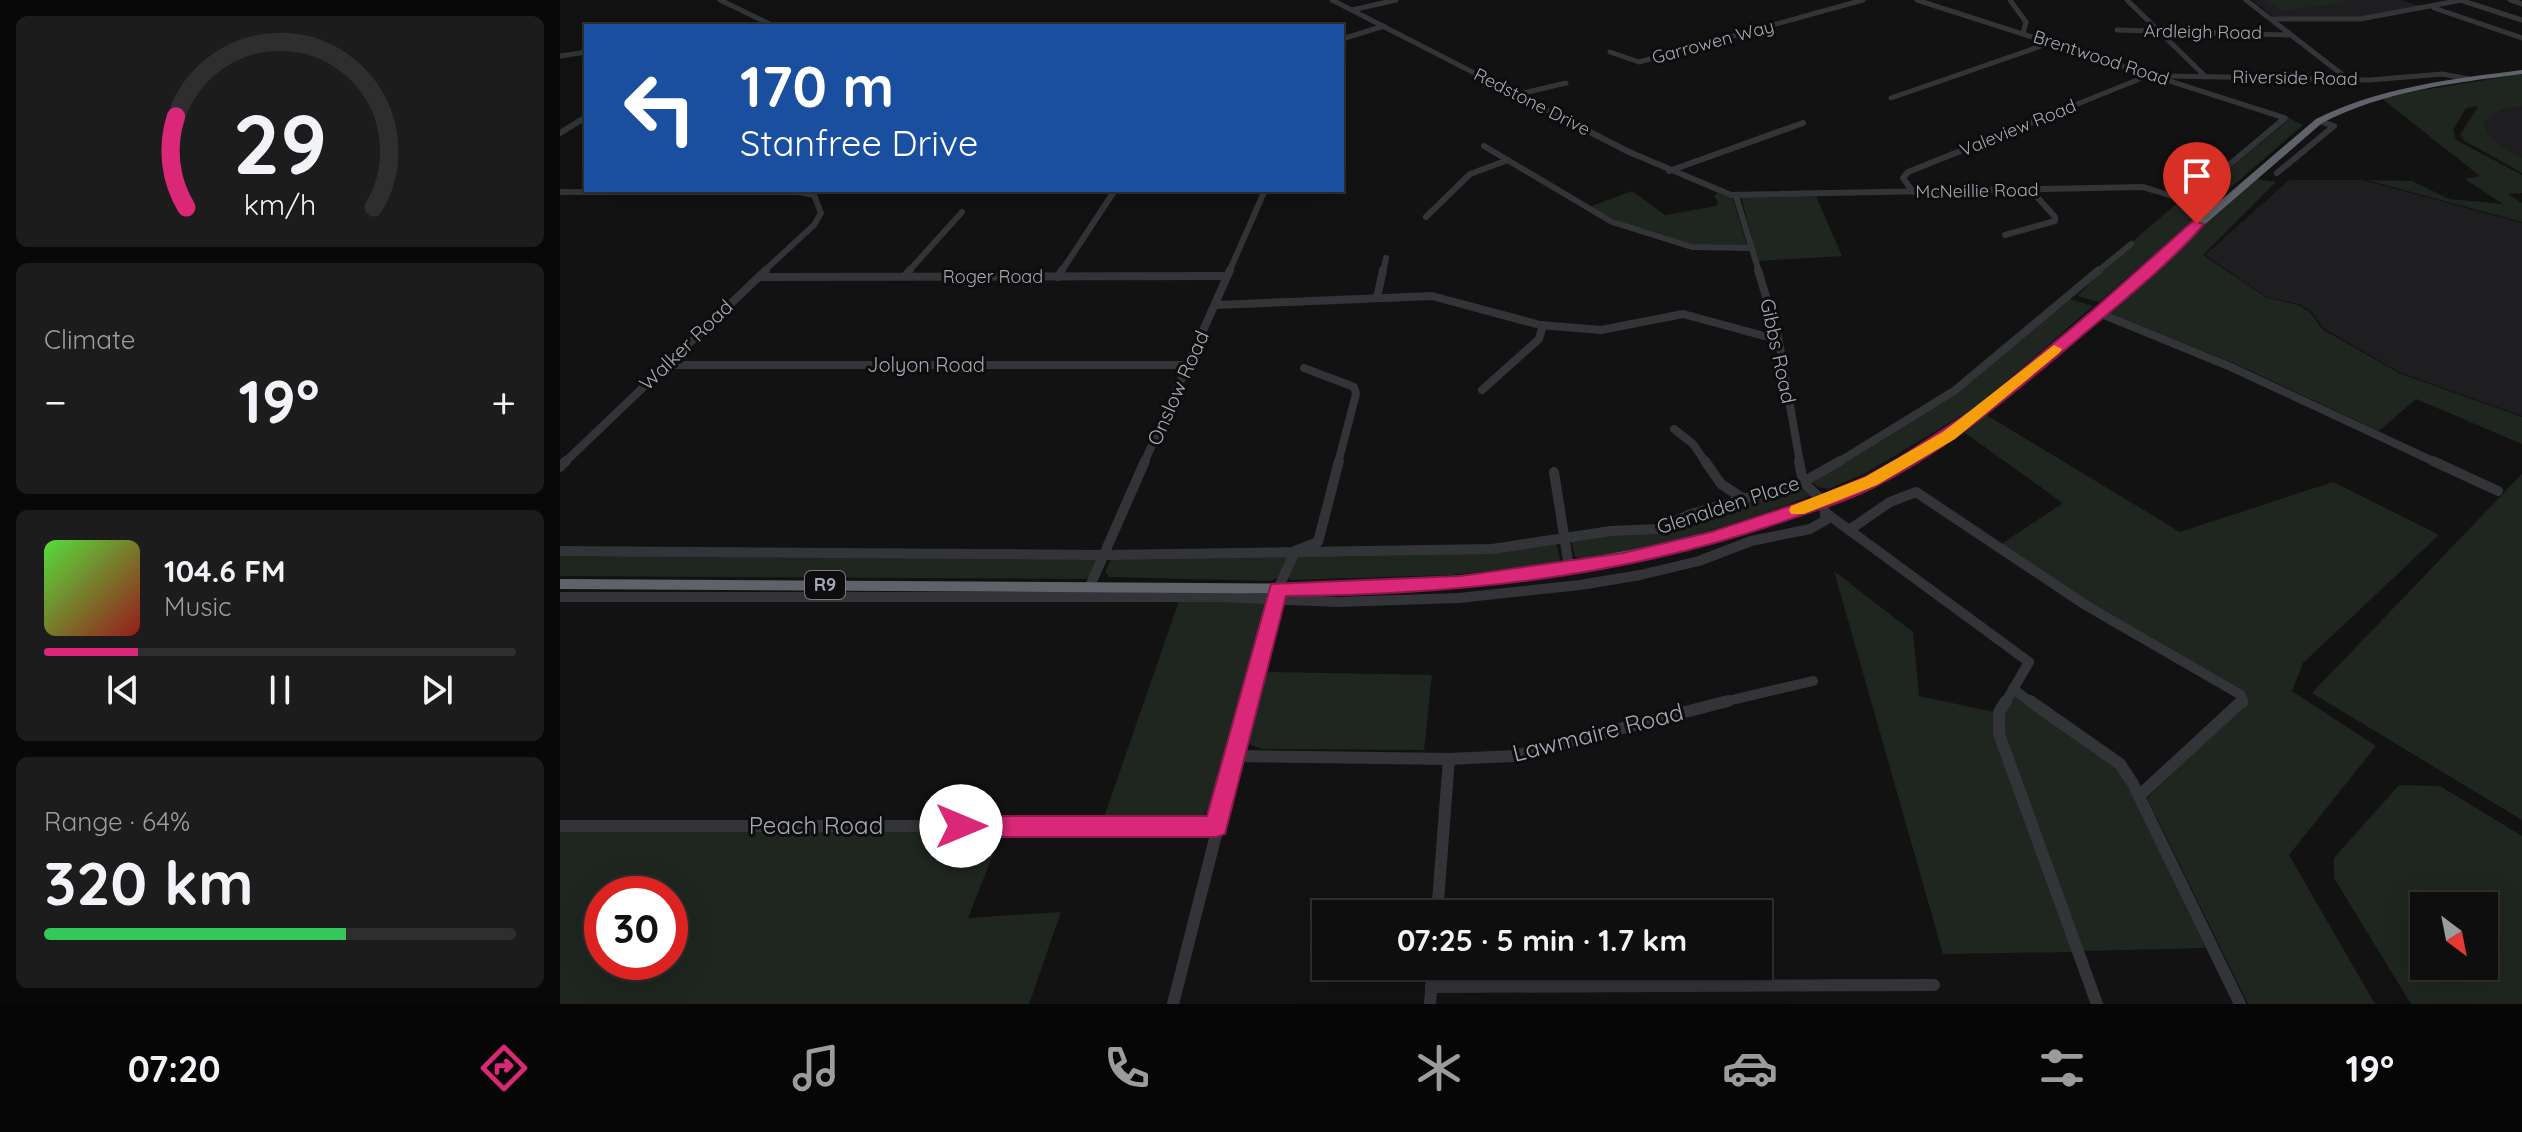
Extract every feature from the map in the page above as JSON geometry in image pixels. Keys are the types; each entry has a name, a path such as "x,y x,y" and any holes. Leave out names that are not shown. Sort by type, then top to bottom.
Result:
{"highway":[{"name":"R9","path":"560,584 1090,586 1115,592 1276,595 1460,583 1670,549 1825,507 1949,436 2099,313 2214,209 2319,121 2366,98 2460,78 2522,72"},
{"path":"2460,78 2501,75"}],"street":[{"path":"720,0 769,24"},
{"name":"Redstone Drive","path":"1332,0 1669,171 1736,196"},
{"path":"1352,10 1396,0"},
{"name":"Garrowen Way","path":"1610,52 1639,62 1863,0"},
{"name":"Brentwood Road","path":"1917,0 2285,118 2187,200"},
{"path":"2010,0 2026,22 2023,33"},
{"path":"2127,0 2206,77"},
{"path":"2246,0 2349,80"},
{"path":"2437,0 2448,3"},
{"path":"2271,19 2345,20 2461,0 2522,20"},
{"path":"2510,0 2522,4"},
{"path":"2431,7 2522,38"},
{"path":"1344,38 1384,26"},
{"name":"Ardleigh Road","path":"2117,30 2290,35"},
{"path":"1891,98 2052,42"},
{"path":"560,56 584,52"},
{"name":"Riverside Road","path":"2155,75 2349,80 2432,75 2460,78"},
{"name":"Valeview Road","path":"1913,192 1903,178 1908,172 2155,75"},
{"path":"1518,95 1566,83"},
{"path":"560,133 584,118"},
{"path":"2277,173 2334,126 2319,121"},
{"path":"1669,171 1803,123"},
{"path":"1484,146 1612,222 1694,248 1751,248"},
{"path":"1426,217 1470,174 1508,160"},
{"name":"McNeillie Road","path":"1736,196 2143,187 2214,209"},
{"path":"2005,235 2055,221 2055,217 2030,189"},
{"name":"Walker Road","path":"560,192 808,193 819,203 821,215 560,467"},
{"path":"1058,277 1114,192"},
{"name":"Onslow Road","path":"1090,586 1264,192"},
{"name":"Gibbs Road","path":"1736,196 1778,336 1803,482"},
{"path":"905,276 962,212"},
{"name":"Glenalden Place","path":"560,551 1104,555 1492,549 1611,531 1656,529 1691,514 1803,482 1954,391 2131,244"},
{"path":"1377,298 1386,258"},
{"name":"Roger Road","path":"759,277 1227,276"},
{"path":"1215,305 1443,297 1543,325 1601,330 1683,314 1768,337 1778,336"},
{"path":"2099,313 2231,367 2498,491"},
{"path":"1482,390 1539,339 1543,325"},
{"name":"Jolyon Road","path":"664,365 1189,365"},
{"path":"1173,1004 1276,595 1295,551 1318,542 1356,394 1354,387 1347,383 1304,368"},
{"path":"1674,429 1693,444 1721,484 1744,499"},
{"path":"1554,472 1569,567"},
{"path":"1803,482 1849,530 2029,662 1999,712 1999,734 2097,1004"},
{"path":"1849,530 1875,515 1882,507 1916,492 2087,606 2241,695 2243,703 2139,796"},
{"path":"1276,595 1485,596 1577,588 1703,560 1750,541 1817,527 1824,523 1825,507"},
{"path":"934,597 955,586"},
{"path":"560,597 934,597 1115,592"},
{"name":"Lawmaire Road","path":"1236,756 1498,758 1530,753 1618,727 1813,681"},
{"path":"2013,689 2120,764 2139,796 2240,1004"},
{"path":"1438,900 1449,759"},
{"name":"Peach Road","path":"560,826 1216,826"},
{"path":"1430,1004 1432,980"},
{"path":"1431,987 1934,985"}],"shaded area":[{"path":"2252,0 2402,0 2422,7 2341,20 2282,18 2273,16"},
{"path":"2262,0 2339,0 2348,2 2283,11"},
{"path":"2522,74 2522,106 2501,110 2484,122 2493,139 2522,158 2522,173 2465,141 2462,134 2479,106 2466,108 2453,130 2456,140 2522,175 2522,193 2508,194 2522,203 2522,222 2367,180 2412,181 2449,199 2503,204 2465,179 2480,176 2380,97"},
{"path":"2522,99 2522,171 2464,141 2460,134 2478,106"},
{"path":"2285,116 2303,125 2213,203 2193,199 2287,121"},
{"path":"2255,179 2276,182 2203,255 2267,298 2298,305 2310,312 2322,329 2399,373 2522,417 2522,444 2416,399 2379,431 2236,364 2107,312"},
{"path":"2289,180 2363,180 2522,223 2522,416 2399,372 2323,328 2312,312 2299,304 2268,298 2205,255"},
{"path":"1632,191 1665,215 1717,206 1714,196 1717,193 1733,199 1747,245 1708,247 1687,244 1644,232 1589,207"},
{"path":"1816,196 1842,256 1758,261 1741,197"},
{"path":"2182,199 2206,209 2099,302 2077,296 2132,242"},
{"path":"2070,299 2093,306 1979,405 1866,473 1828,489 1818,487 1811,481 1956,392"},
{"path":"1985,414 2180,532 2333,482 2439,535 2303,663 2292,691 2376,746 2289,855 2375,1004 2248,1004 2147,798 2246,703 2000,545 2063,503 1961,430"},
{"path":"2522,474 2522,820 2312,693"},
{"path":"1798,486 1810,496 1728,525 1621,554 1575,557 1571,539 1680,521"},
{"path":"1556,542 1560,560 1557,563 1451,575 1290,580 1287,574 1292,560 1301,553"},
{"path":"560,552 1102,556 1091,579 560,576"},
{"path":"1289,553 1279,577 1271,581 1110,577 1105,572 1112,557"},
{"path":"1834,571 1913,632 1919,696 1994,712 2074,952 1943,954"},
{"path":"1179,601 1264,603 1268,608 1220,797 1199,818 1103,820"},
{"path":"1263,672 1432,675 1424,750 1262,749 1251,745 1247,735"},
{"path":"2015,693 2118,765 2206,948 2082,951 2003,735 2003,713"},
{"path":"2399,785 2440,786 2522,836 2522,1004 2411,1004 2334,878 2334,858"},
{"path":"1003,829 968,918 1061,912 1029,1004 560,1004 560,830"}],"slow traffic":[{"path":"1798,510 1871,481 1949,436 2054,349"}],"route":[{"path":"961,826 1216,826 1278,589 1366,589 1460,583 1623,560 1714,538 1823,501 1871,481 1949,436 2099,313 2197,224"}]}
